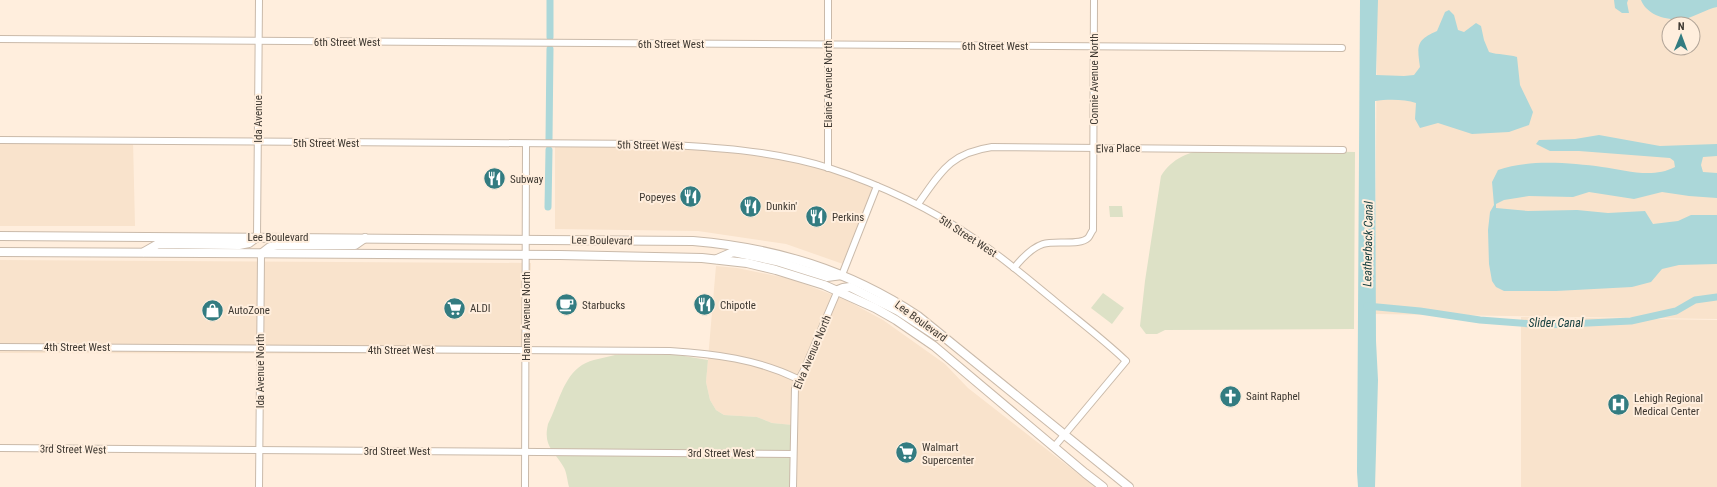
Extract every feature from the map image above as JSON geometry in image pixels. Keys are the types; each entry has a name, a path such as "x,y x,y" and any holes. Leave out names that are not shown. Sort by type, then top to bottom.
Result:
{"main road":[{"name":"Lee Boulevard","path":"0,236 693,241 720,243 781,254 809,262 842,275 900,304 918,316 1129,487"},
{"path":"143,253 158,244 239,244 249,243 257,237"},
{"path":"261,254 270,247 277,245 355,245 365,238"},
{"name":"Lee Boulevard","path":"0,252 526,255 716,259 747,263 776,270 838,290 875,308 916,333 934,346 1104,487"},
{"path":"716,259 732,252 776,261 827,277 842,275"},
{"path":"838,290 850,287 898,311 945,342 953,344"}],"street":[{"name":"Ida Avenue","path":"257,237 259,0"},
{"name":"Elaine Avenue North","path":"828,0 828,168"},
{"name":"Connie Avenue North","path":"1014,268 1035,247 1044,243 1081,242 1088,238 1093,230 1094,0"},
{"name":"6th Street West","path":"0,39 1342,48"},
{"name":"5th Street West","path":"0,140 652,144 723,148 788,158 828,168 877,186 918,204 976,240 1014,268 1126,361 1054,447"},
{"name":"Hanna Avenue North","path":"525,487 526,144"},
{"name":"Elva Place","path":"918,204 942,170 956,159 971,152 1001,147 1343,150"},
{"path":"842,275 877,186"},
{"name":"Ida Avenue North","path":"259,487 261,254"},
{"name":"Elva Avenue North","path":"793,487 795,387 804,370 838,290"},
{"name":"4th Street West","path":"0,347 670,351 708,354 748,360 785,372 798,379"},
{"name":"3rd Street West","path":"0,448 793,454"}],"shaded area":[{"path":"1377,0 1717,0 1717,319 1375,314"},
{"path":"0,140 133,140 135,226 0,226"},
{"path":"555,141 602,144 750,148 839,172 877,189 843,264 786,244 698,231 555,229"},
{"path":"0,260 531,263 529,354 0,353"},
{"path":"716,266 737,268 791,279 846,300 883,320 945,364 968,388 1095,487 792,487 792,425 772,423 757,417 724,415 716,410 710,400 706,382"},
{"name":"Lehigh Regional Medical Center","path":"1521,317 1717,320 1717,487 1521,487"}],"green space":[{"path":"1210,149 1355,152 1354,329 1165,330 1157,334 1146,334 1140,326 1145,281 1161,176 1170,164 1182,156"},
{"path":"1109,206 1122,206 1123,217 1110,217"},
{"path":"1103,293 1124,308 1112,324 1091,308"},
{"path":"615,355 678,355 708,360 706,382 710,400 716,410 724,415 757,417 772,423 793,425 792,487 569,487 564,468 548,442 548,424 566,384 575,370 590,361"}],"water":[{"name":"Leatherback Canal","path":"1360,0 1378,0 1376,75 1414,75 1420,67 1418,54 1420,44 1425,37 1437,31 1445,12 1449,10 1454,15 1458,30 1464,32 1476,23 1481,26 1484,40 1489,52 1517,57 1520,85 1533,112 1529,125 1509,132 1472,134 1438,123 1420,128 1415,119 1416,103 1396,100 1375,101 1376,341 1378,380 1375,487 1358,487 1357,472"},
{"path":"1614,0 1628,0 1627,3 1629,13 1622,13 1615,8"},
{"path":"1641,0 1717,0 1717,7 1693,16 1661,17 1653,14"},
{"path":"1599,135 1660,146 1717,144 1717,156 1703,157 1701,165 1703,172 1717,173 1717,198 1662,192 1634,199 1589,192 1573,197 1529,196 1504,200 1496,204 1496,208 1528,211 1577,210 1608,213 1645,211 1653,224 1678,221 1691,215 1717,215 1717,264 1679,265 1662,269 1651,282 1632,287 1556,291 1504,291 1496,287 1492,281 1489,264 1488,230 1490,212 1494,205 1492,182 1498,170 1523,164 1536,163 1563,163 1611,168 1639,173 1666,171 1675,167 1674,161 1670,158 1579,151 1550,151 1536,144 1539,140 1575,139"}],"waterway":[{"path":"550,0 550,37"},
{"path":"549,139 550,49"},
{"path":"548,207 549,150"},
{"name":"Slider Canal","path":"1367,306 1420,311 1480,320 1545,325 1631,321 1676,311 1695,300 1717,297"}],"place":[{"name":"Subway","path":"494,179"},
{"name":"Popeyes","path":"691,197"},
{"name":"Dunkin'","path":"751,206"},
{"name":"Perkins","path":"816,217"},
{"name":"Starbucks","path":"567,305"},
{"name":"Chipotle","path":"704,305"},
{"name":"ALDI","path":"455,308"},
{"name":"AutoZone","path":"213,310"},
{"name":"Saint Raphel","path":"1231,396"},
{"name":"Lehigh Regional Medical Center","path":"1619,404"},
{"name":"Walmart Supercenter","path":"907,453"}]}
